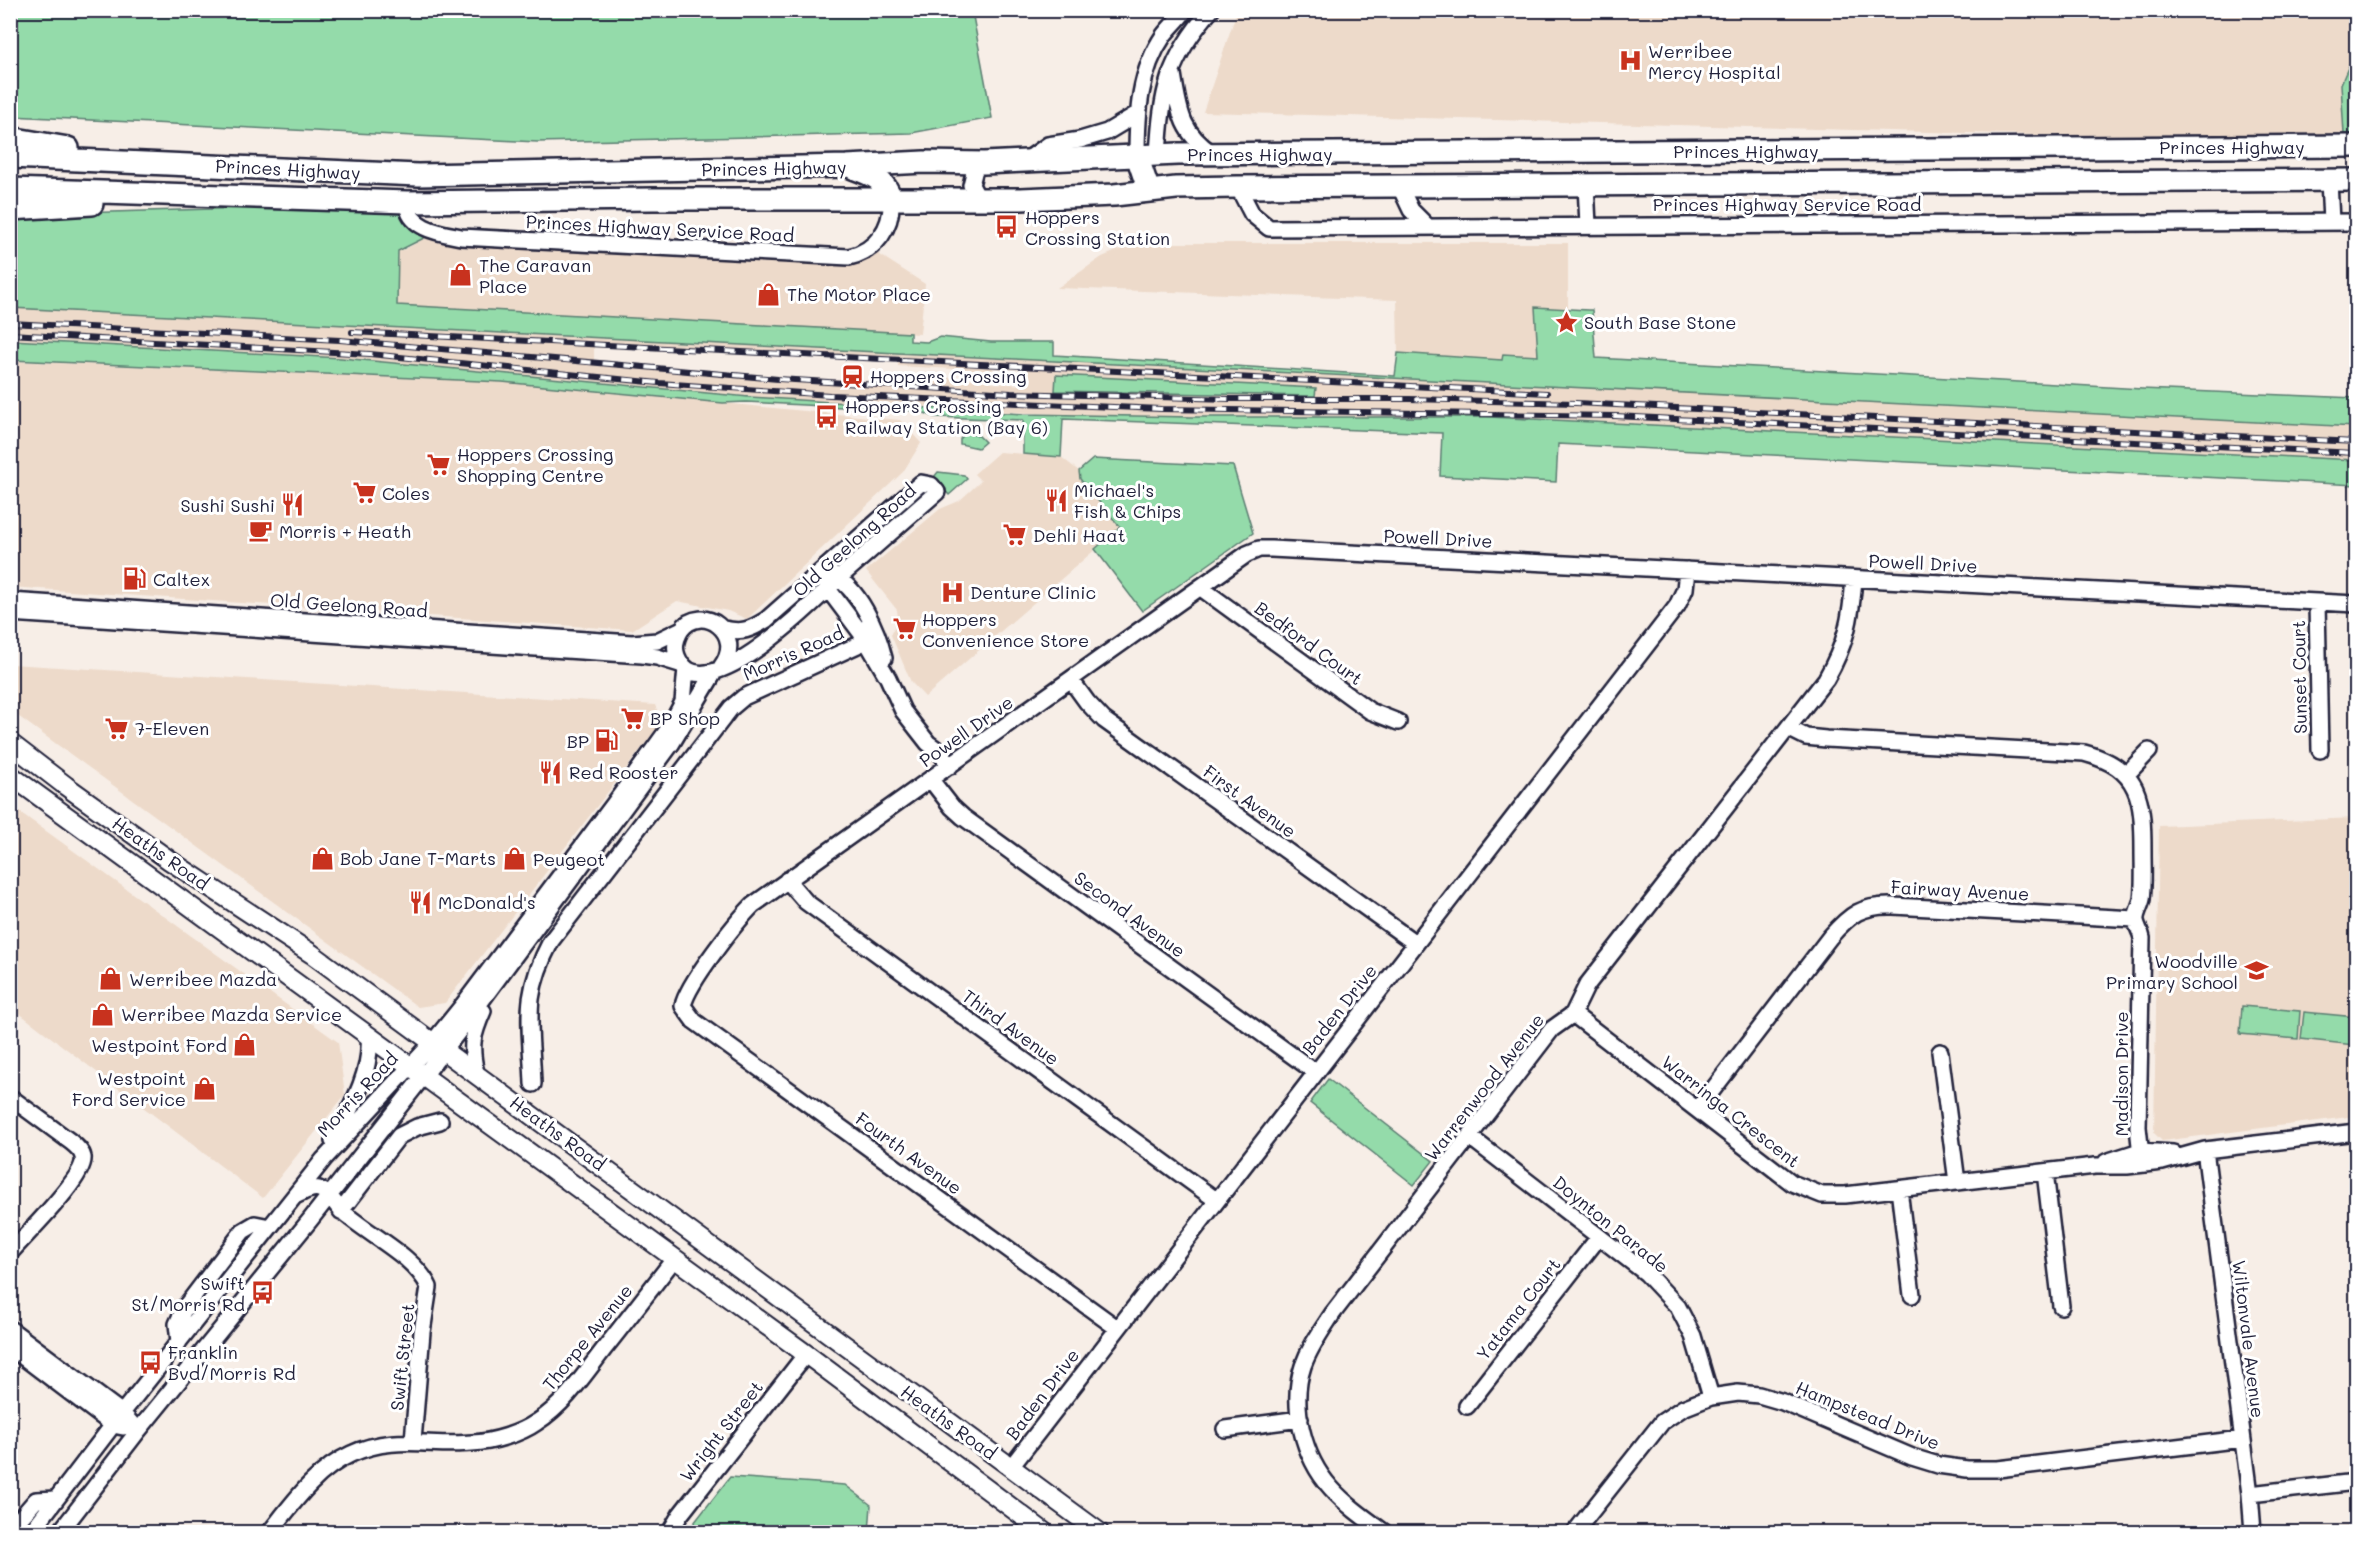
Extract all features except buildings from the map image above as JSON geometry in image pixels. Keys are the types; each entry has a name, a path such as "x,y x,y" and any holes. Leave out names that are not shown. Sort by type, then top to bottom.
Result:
{"highway":[{"path":"10,138 164,163"},
{"path":"2329,180 2332,146"},
{"name":"Princes Highway","path":"164,163 418,175 847,166 924,162 979,166 1148,155 1213,154 2356,146"},
{"path":"1737,151 1739,184"},
{"path":"1582,152 1586,185"},
{"path":"1148,155 1149,191"},
{"path":"10,157 164,163"},
{"path":"847,166 882,181 888,189 891,200"},
{"path":"945,198 959,178 979,166"},
{"path":"407,202 410,187 418,175"},
{"name":"Princes Highway","path":"204,196 407,202 891,200 1044,198 1238,187 2356,180"},
{"path":"10,189 204,196"},
{"path":"10,209 204,196"}],"main road":[{"name":"Heaths Road","path":"10,743 169,860 312,954 439,1046 1100,1533"},
{"name":"Heaths Road","path":"10,775 806,1354 1044,1533"},
{"path":"674,1259 694,1233"}],"street":[{"path":"1148,155 1137,114 1143,82 1163,36 1185,10"},
{"path":"1148,155 1172,68 1187,40 1211,10"},
{"path":"1172,68 1179,109 1188,132 1193,139 1213,154"},
{"path":"1024,162 1048,145 1080,140 1107,132 1137,114"},
{"path":"978,198 971,185 979,166"},
{"path":"2329,180 2331,222"},
{"path":"1586,185 1588,225"},
{"name":"Princes Highway Service Road","path":"1238,187 1252,214 1269,228 1426,225 2356,222"},
{"path":"1401,187 1411,210 1426,225"},
{"name":"Princes Highway Service Road","path":"407,202 407,209 416,222 428,229 461,237 849,257 860,255 874,244 892,214 891,200"},
{"name":"Old Geelong Road","path":"718,669 745,657 762,646 937,492 931,485 921,483 766,620 749,631 724,629"},
{"name":"Powell Drive","path":"682,1006 689,990 740,918 753,905 1259,549 2356,604"},
{"path":"823,570 834,583 852,619 888,678"},
{"name":"Baden Drive","path":"1011,1467 1677,606 1685,589 1687,570"},
{"name":"Warrenwood Avenue","path":"1384,1533 1330,1487 1304,1442 1299,1393 1303,1367 1313,1343 1333,1313 1552,1029 1573,1014 1587,985 1826,679 1839,657 1847,634 1854,579"},
{"path":"834,583 859,600 881,649 888,678"},
{"name":"Bedford Court","path":"1201,588 1370,711 1398,722"},
{"path":"852,619 859,600"},
{"name":"Old Geelong Road","path":"10,601 39,608 84,613 464,638 642,655 684,667"},
{"name":"Sunset Court","path":"2317,603 2320,750"},
{"name":"Old Geelong Road","path":"10,613 39,608"},
{"path":"852,619 870,622"},
{"path":"701,620 710,620 724,629 729,638 730,649 727,659 718,669 705,674 695,673 684,667 676,648 677,638 682,629 693,621 701,620"},
{"name":"Morris Road","path":"533,1083 528,1022 534,981 551,941 731,708 744,697 852,649 860,644 870,622"},
{"name":"Old Geelong Road","path":"464,638 632,643 657,640 682,629"},
{"name":"Morris Road","path":"439,1046 502,953 669,728 683,702 684,667"},
{"name":"Morris Road","path":"31,1533 178,1342 324,1159 416,1071 494,986 672,743 718,669"},
{"name":"Second Avenue","path":"888,678 903,711 928,743 939,751 940,773 952,807 1315,1072"},
{"name":"First Avenue","path":"1071,680 1104,720 1415,943"},
{"name":"Madison Drive","path":"1788,728 1806,737 1826,739 2084,753 2116,765 2126,775 2138,796 2143,827 2142,898 2136,919 2142,938 2138,1127 2141,1158"},
{"path":"2126,775 2149,751"},
{"name":"Third Avenue","path":"787,880 806,902 1216,1200"},
{"name":"Fairway Avenue","path":"1698,1108 1830,937 1846,919 1862,909 1893,906 2136,919"},
{"path":"476,1073 471,1045 474,1030 494,986"},
{"name":"Fourth Avenue","path":"682,1006 694,1021 1117,1328"},
{"name":"Warringa Crescent","path":"1573,1014 1698,1108 1792,1183 1822,1195 1845,1195 2045,1172 2356,1132"},
{"path":"324,1159 361,1084 369,1056 369,1037"},
{"path":"1940,1052 1958,1182"},
{"name":"Morris Road","path":"60,1533 138,1431 310,1220 416,1071"},
{"path":"10,1097 71,1142 83,1157 82,1166 56,1203 10,1253"},
{"path":"310,1220 316,1213 324,1210 341,1210 399,1136 417,1127 440,1121"},
{"name":"Doynton Parade","path":"1470,1137 1646,1273 1678,1307 1693,1336 1711,1397"},
{"name":"Wiltonvale Avenue","path":"2205,1150 2250,1494 2253,1533"},
{"path":"2045,1172 2061,1306"},
{"path":"294,1197 311,1188 319,1189 329,1195"},
{"path":"1899,1189 1912,1295"},
{"name":"Swift Street","path":"329,1195 341,1210 417,1269 429,1287 422,1332 413,1441"},
{"name":"Yatama Court","path":"1467,1406 1599,1237"},
{"name":"Thorpe Avenue","path":"270,1533 306,1487 325,1470 351,1454 379,1445 413,1441 473,1443 512,1434 536,1423 572,1391 674,1259"},
{"path":"10,1329 44,1363 118,1419 138,1431"},
{"path":"10,1347 44,1363"},
{"name":"Wright Street","path":"670,1533 681,1515 806,1354"},
{"name":"Hampstead Drive","path":"1575,1533 1662,1422 1683,1408 1711,1397 1738,1393 1783,1402 1912,1457 1938,1465 1967,1469 1998,1469 2242,1439"},
{"path":"1225,1429 1300,1419"},
{"path":"2250,1494 2356,1482"},
{"path":"10,1530 36,1500 56,1499"}],"shaded area":[{"name":"Werribee Mercy Hospital","path":"1237,11 2356,11 2356,134 2039,135 1203,112"},
{"path":"428,236 445,242 817,264 863,260 877,253 925,284 920,334 396,305 398,251"},
{"path":"1150,243 1568,243 1568,309 1535,307 1538,357 1503,355 1502,360 1398,353 1397,300 1057,288 1102,257 1119,250"},
{"path":"11,308 2356,427 2356,460 1490,417 1093,416 820,403 341,358 11,340","holes":["594,347 898,362 898,366 992,371 993,368 1024,369 1024,385 992,383 992,380 898,375 897,383 638,365 594,360"]},
{"path":"11,361 502,382 900,420 921,443 903,472 747,619 728,611 677,601 632,630 11,587"},
{"path":"999,452 1061,457 1079,471 1080,479 1120,528 925,697 911,682 891,635 898,618 897,610 866,571 940,509 959,501 981,481 974,474"},
{"path":"11,664 655,705 662,722 445,1003 418,1007 11,711"},
{"path":"10,805 338,1042 345,1095 263,1198 11,1007"},
{"name":"Woodville Primary School","path":"2356,818 2356,1116 2162,1141 2154,1133 2159,826"}],"green space":[{"path":"11,11 972,11 992,118 911,133 538,142 11,116"},
{"path":"2356,49 2356,134 2344,134 2341,84"},
{"path":"317,206 393,208 428,236 398,251 397,305 910,333 910,341 927,342 940,337 991,342 1054,342 1054,355 1395,376 1398,353 1502,360 1503,354 1538,356 1535,307 1592,310 1596,358 2142,389 2356,398 2356,427 11,308 11,215"},
{"path":"11,340 341,358 749,397 1024,414 1192,417 1490,417 2356,460 2356,485 1558,444 1556,482 1440,476 1442,433 1063,419 1061,457 1023,454 1023,420 934,417 920,411 746,402 723,403 502,382 11,360"},
{"path":"1056,375 1316,388 1315,396 1055,391"},
{"path":"966,433 979,436 985,442 978,448 960,444 960,439"},
{"path":"1093,459 1233,466 1253,533 1142,611 1095,549 1120,527 1080,479 1079,471"},
{"path":"938,472 964,475 967,479 949,495 934,477"},
{"path":"2242,1006 2300,1011 2298,1039 2240,1034"},
{"path":"2304,1012 2356,1017 2354,1045 2301,1039"},
{"path":"1328,1079 1433,1161 1414,1185 1310,1103"},
{"path":"730,1477 845,1485 871,1505 869,1532 687,1532"}],"railway":[{"path":"10,323 340,340 778,379 1011,393 1231,399 1409,399 1576,403 2356,442"},
{"path":"352,332 1547,393"},
{"path":"10,334 370,354 659,383 830,395 1161,409 1615,416 2356,453"}],"place":[{"name":"Werribee Mercy Hospital","path":"1630,61"},
{"name":"Hoppers Crossing Station","path":"1007,227"},
{"name":"The Caravan Place","path":"461,275"},
{"name":"The Motor Place","path":"769,294"},
{"name":"South Base Stone","path":"1566,322"},
{"name":"Hoppers Crossing","path":"852,376"},
{"name":"Hoppers Crossing Railway Station (Bay 6)","path":"827,416"},
{"name":"Hoppers Crossing Shopping Centre","path":"439,464"},
{"name":"Coles","path":"364,493"},
{"name":"Michael's Fish & Chips","path":"1056,500"},
{"name":"Sushi Sushi","path":"293,505"},
{"name":"Morris + Heath","path":"261,531"},
{"name":"Dehli Haat","path":"1015,535"},
{"name":"Caltex","path":"135,579"},
{"name":"Denture Clinic","path":"952,592"},
{"name":"Hoppers Convenience Store","path":"904,629"},
{"name":"BP Shop","path":"632,718"},
{"name":"7-Eleven","path":"117,728"},
{"name":"BP","path":"607,741"},
{"name":"Red Rooster","path":"551,772"},
{"name":"Bob Jane T-Marts","path":"322,858"},
{"name":"Peugeot","path":"515,859"},
{"name":"McDonald's","path":"420,902"},
{"name":"Woodville Primary School","path":"2256,971"},
{"name":"Werribee Mazda","path":"111,979"},
{"name":"Werribee Mazda Service","path":"103,1014"},
{"name":"Westpoint Ford","path":"245,1045"},
{"name":"Westpoint Ford Service","path":"204,1088"},
{"name":"Swift St/Morris Rd","path":"263,1293"},
{"name":"Franklin Bvd/Morris Rd","path":"150,1362"}]}
